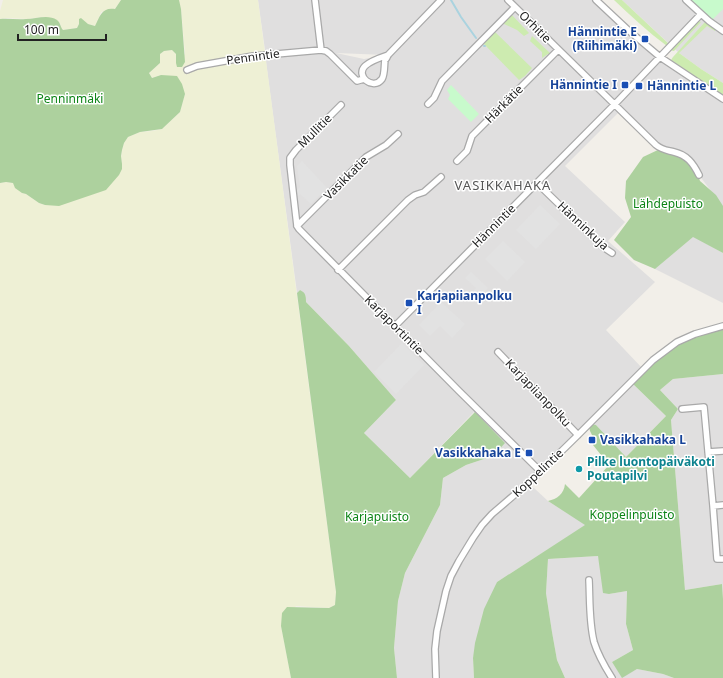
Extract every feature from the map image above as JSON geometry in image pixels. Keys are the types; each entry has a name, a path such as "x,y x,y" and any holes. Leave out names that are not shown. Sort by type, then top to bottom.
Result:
{"street":[{"path":"316,0 321,50 330,54 357,81 364,79"},
{"path":"388,55 368,63 365,66 362,74 367,82 374,84 381,80 388,55 441,0"},
{"name":"Orhitie","path":"508,0 660,149 682,154 694,165 699,175"},
{"path":"596,0 660,57 723,99"},
{"path":"686,0 709,21 723,31"},
{"path":"428,104 434,98 442,81 515,7"},
{"name":"Hännintie","path":"395,326 614,105 701,14"},
{"name":"Pennintie","path":"186,70 197,66 253,56 321,50"},
{"name":"Härkätie","path":"457,162 467,151 472,136 558,50"},
{"name":"Mullitie","path":"297,226 290,158 296,150 341,105"},
{"name":"Vasikkatie","path":"297,226 366,157 386,146 398,134"},
{"path":"338,270 408,200 415,195 424,192 441,177"},
{"name":"Hänninkuja","path":"537,183 603,248 612,253"},
{"name":"Karjaportintie","path":"297,226 338,270 540,471"},
{"name":"Koppelintie","path":"436,678 435,649 437,630 446,591 451,576 482,525 492,514 520,491 664,351 689,336 723,326"},
{"name":"Karjapiianpolku","path":"498,352 578,434"},
{"path":"682,409 704,407 716,559 723,559"},
{"path":"708,452 723,451"},
{"path":"713,506 723,505"},
{"path":"589,580 594,641 605,667 612,678"}],"shaded area":[{"path":"258,0 596,0 643,43 723,102 723,207 699,175 660,149 621,110 565,166 625,222 608,241 655,282 606,330 643,369 525,485 534,488 548,501 586,525 497,582 473,658 474,678 397,678 394,648 398,601 405,573 440,505 443,478 466,465 493,456 474,412 410,478 364,433 396,400 349,346 306,302 306,296 300,290 297,293 266,62 267,55 309,51 265,50","holes":["336,53 386,55 364,59"]},
{"path":"622,0 723,0 723,83 679,53"},
{"path":"302,161 327,188 311,204 300,194 297,197 296,191 300,187 297,166"},
{"path":"540,205 560,224 536,249 516,230"},
{"path":"693,236 723,253 723,303 655,269"},
{"path":"503,241 525,262 507,281 485,259"},
{"path":"471,272 488,288 478,299 472,293 476,288 465,278"},
{"path":"441,302 465,324 452,338 440,326 430,336 419,325"},
{"path":"402,343 424,365 396,394 374,372"},
{"path":"723,374 723,599 722,584 685,590 671,420 678,409 660,390 673,379"},
{"path":"632,383 666,416 626,457 596,425 592,424"},
{"path":"598,556 609,594 627,591 626,624 633,650 612,662 622,677 637,669 663,674 674,678 565,678 557,660 546,593 548,559"}],"green space":[{"path":"3,0 121,0 115,9 101,12 96,26 79,19 77,28 63,30 60,23 44,17 27,19 0,19 0,11"},
{"name":"Penninmäki","path":"121,0 179,0 185,62 182,67 177,67 176,54 172,50 164,51 160,54 160,63 149,73 152,78 161,75 177,76 182,84 185,94 180,112 162,129 140,132 128,137 122,150 122,169 119,175 106,190 59,206 39,203 15,188 13,183 0,183 0,19 50,17 58,21 63,30 77,28 79,19 81,18 88,24 95,26 104,11 107,9 115,9"},
{"path":"178,0 258,0 336,592 335,605 329,608 296,606 281,626 291,678 0,678 0,183 13,183 22,193 45,205 122,164 122,150 128,137 140,132 162,129 180,112 185,94 161,75 152,78 149,73 160,63 160,54 164,51 172,50 176,54 176,63 185,54 181,9"},
{"path":"614,0 622,0 669,44 667,46 660,41"},
{"path":"689,0 723,0 723,9 712,20"},
{"path":"511,14 529,33 524,36 517,30 502,23"},
{"path":"698,21 701,22 674,51 671,50"},
{"path":"705,22 715,29 715,31 707,26 679,53 723,83 723,95 671,60"},
{"path":"494,31 532,68 519,80 482,42"},
{"path":"532,36 550,53 549,54 542,58 542,52 530,41"},
{"path":"451,85 479,114 471,122 448,99 450,95 447,90"},
{"name":"Lähdepuisto","path":"660,149 675,152 694,165 700,181 716,195 723,206 723,253 693,237 655,269 634,260 614,240 631,217 625,198 626,181 643,157"},
{"name":"Karjapuisto","path":"300,290 305,295 306,302 349,346 396,400 364,433 410,478 475,412 505,443 493,456 466,465 443,478 440,505 405,573 398,601 394,648 397,678 291,678 281,626 282,613 287,607 329,608 335,605 336,592 297,293"},
{"name":"Koppelinpuisto","path":"723,328 723,374 673,379 660,390 678,409 671,420 685,590 722,584 723,678 674,678 663,674 637,669 622,678 612,662 633,650 626,624 627,591 609,594 603,593 598,556 548,559 546,593 557,660 565,678 474,678 473,658 475,643 484,609 497,582 585,525 548,501 560,496 565,484 579,498 609,465 593,445 594,439 589,427 592,424 596,425 626,457 666,416 632,383 661,357 678,345"}],"waterway":[{"path":"451,0 476,38"}],"place":[{"name":"Hännintie E (Riihimäki)","path":"645,39"},
{"name":"Hännintie I","path":"625,85"},
{"name":"Hännintie L","path":"639,86"},
{"name":"Karjapiianpolku I","path":"409,303"},
{"name":"Vasikkahaka L","path":"592,440"},
{"name":"Vasikkahaka E","path":"529,453"},
{"name":"Pilke luontopäiväkoti Poutapilvi","path":"579,469"}],"district":[{"name":"VASIKKAHAKA","path":"503,185"}]}
